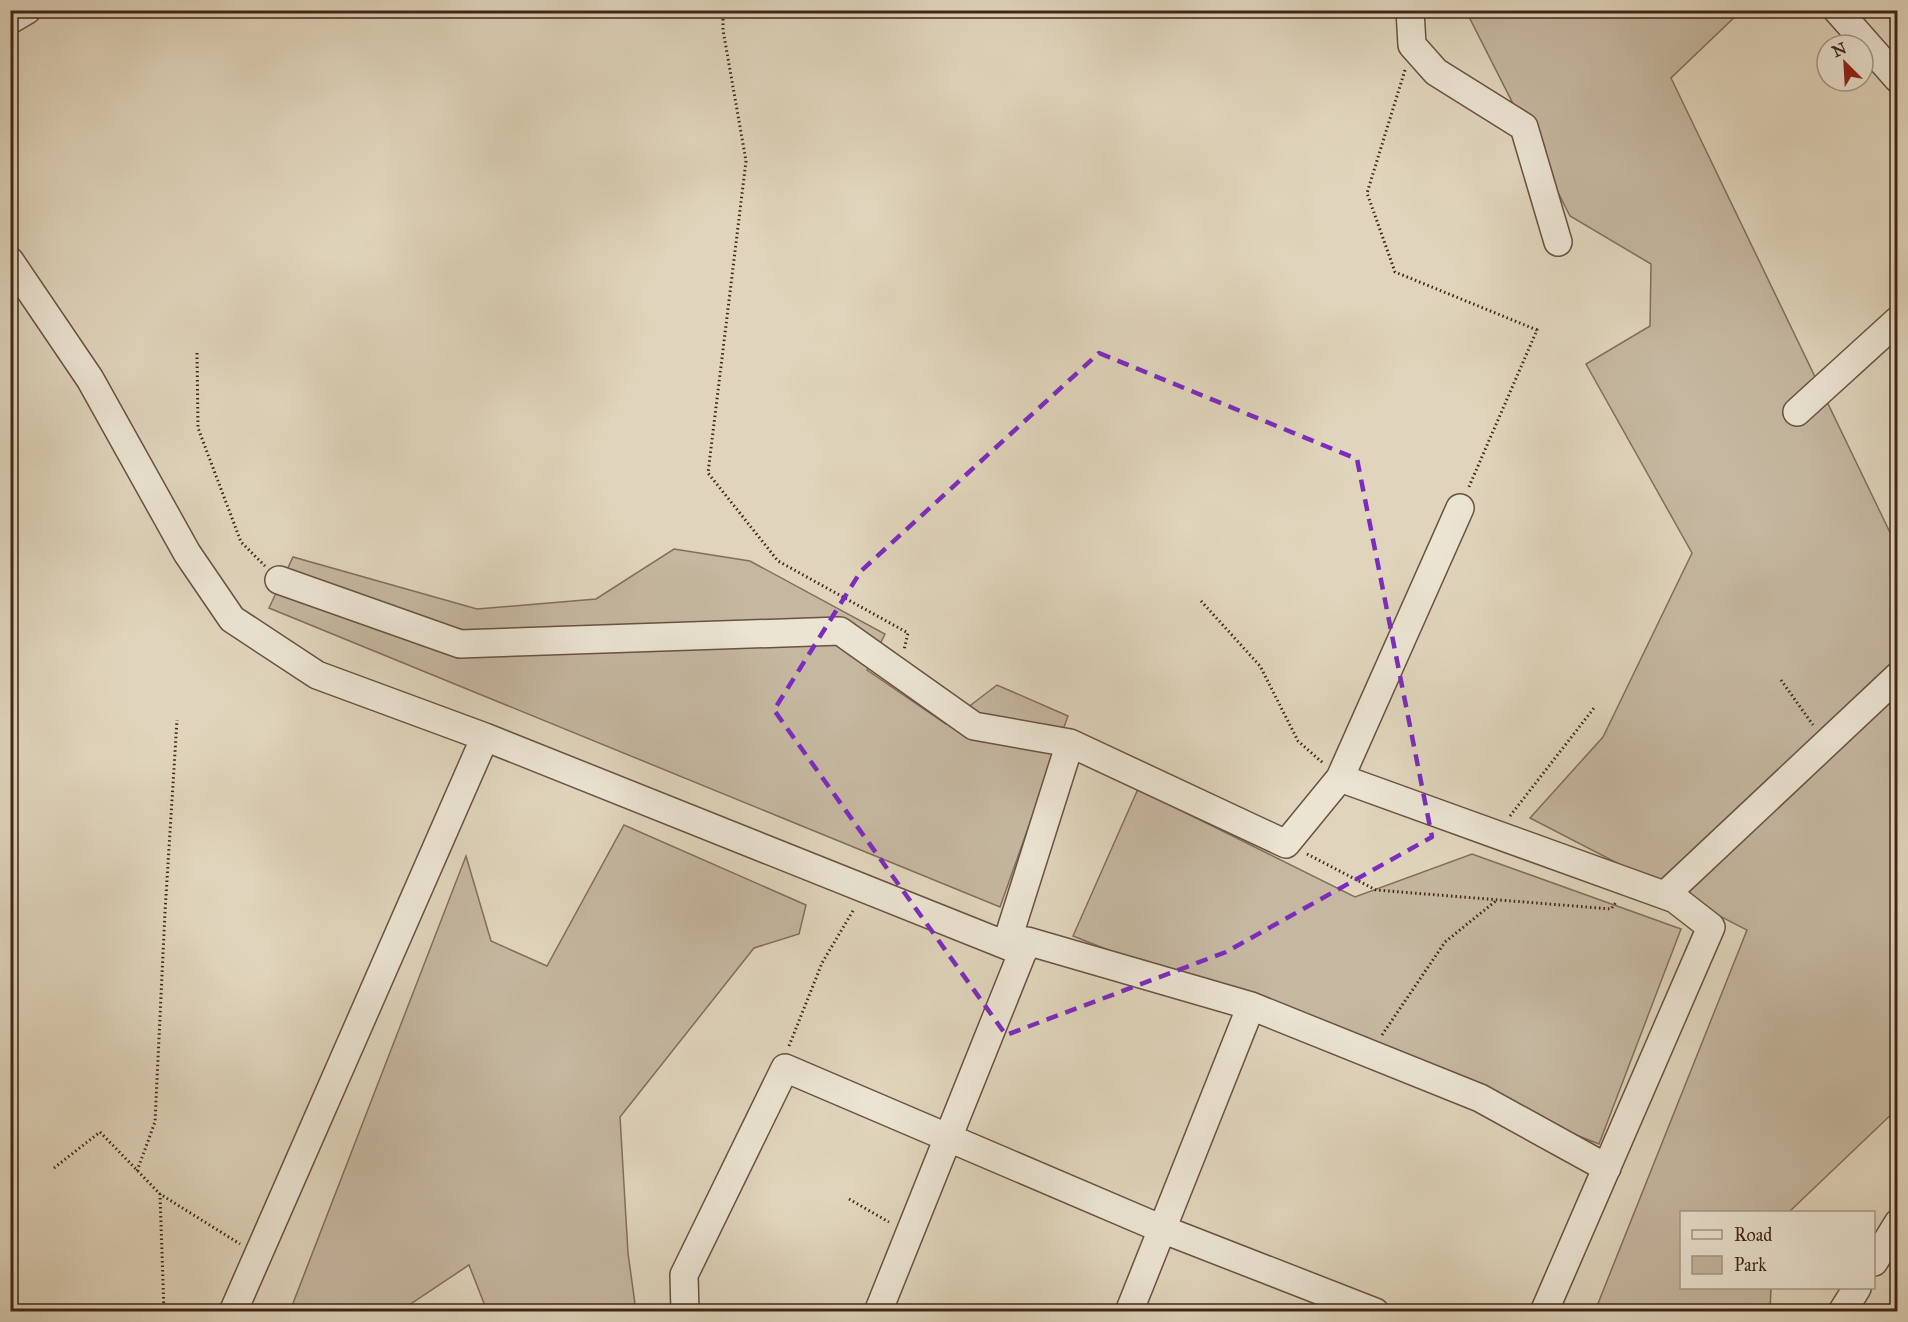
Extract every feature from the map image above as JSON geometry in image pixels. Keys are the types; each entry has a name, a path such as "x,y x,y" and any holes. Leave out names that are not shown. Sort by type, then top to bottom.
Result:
{"street":[{"path":"10,20 27,10"},
{"path":"1410,10 1412,45 1436,72 1524,127 1558,242"},
{"path":"1837,10 1898,79"},
{"path":"10,261 90,379 187,553 232,619 318,675 485,737 1014,948 1027,941 1251,1006 1480,1098 1607,1168"},
{"path":"1797,412 1898,320"},
{"path":"279,580 460,644 840,631 974,726 1070,743 1286,844 1340,778 1460,508"},
{"path":"1665,895 1898,676"},
{"path":"233,1311 485,737"},
{"path":"878,1311 948,1138 1014,948 1070,743"},
{"path":"1340,778 1675,899 1711,927 1544,1311"},
{"path":"1129,1311 1251,1006"},
{"path":"685,1311 684,1275 785,1068 1341,1305 1375,1311"},
{"path":"1875,1260 1898,1223"},
{"path":"1842,1311 1856,1289"}],"path":[{"path":"723,10 723,30 746,160 708,473 778,561 908,633 899,673"},
{"path":"1412,45 1367,193 1395,272 1537,330 1460,508"},
{"path":"197,353 198,428 241,542 279,580"},
{"path":"1201,601 1260,666 1299,741 1340,778"},
{"path":"1781,681 1826,743"},
{"path":"1496,834 1594,708"},
{"path":"137,1171 154,1122 177,720"},
{"path":"1286,844 1376,890 1611,909 1630,883"},
{"path":"785,1068 786,1054 822,963 865,889"},
{"path":"1369,1054 1445,942 1498,900"},
{"path":"54,1168 100,1132 160,1194 258,1255"},
{"path":"160,1194 164,1311"},
{"path":"849,1199 909,1233"},
{"path":"764,1308 776,1311"}],"highlighted area":[{"path":"1099,353 1357,459 1432,837 1226,952 1006,1035 774,710 861,571"}],"green space":[{"path":"1466,11 1741,11 1671,78 1897,547 1897,1109 1790,1211 1680,1211 1680,1289 1771,1289 1770,1311 1595,1311 1747,930 1530,818 1603,737 1692,553 1586,364 1650,326 1651,264 1570,216"},
{"path":"674,549 750,561 885,634 867,670 946,724 997,685 1068,716 1000,907 269,608 293,557 477,609 596,599"},
{"path":"1138,789 1355,897 1472,854 1681,929 1599,1144 1073,936"},
{"path":"624,825 806,905 799,934 754,948 620,1117 628,1253 636,1311 487,1311 469,1265 400,1311 290,1311 466,856 491,941 547,966"}]}
